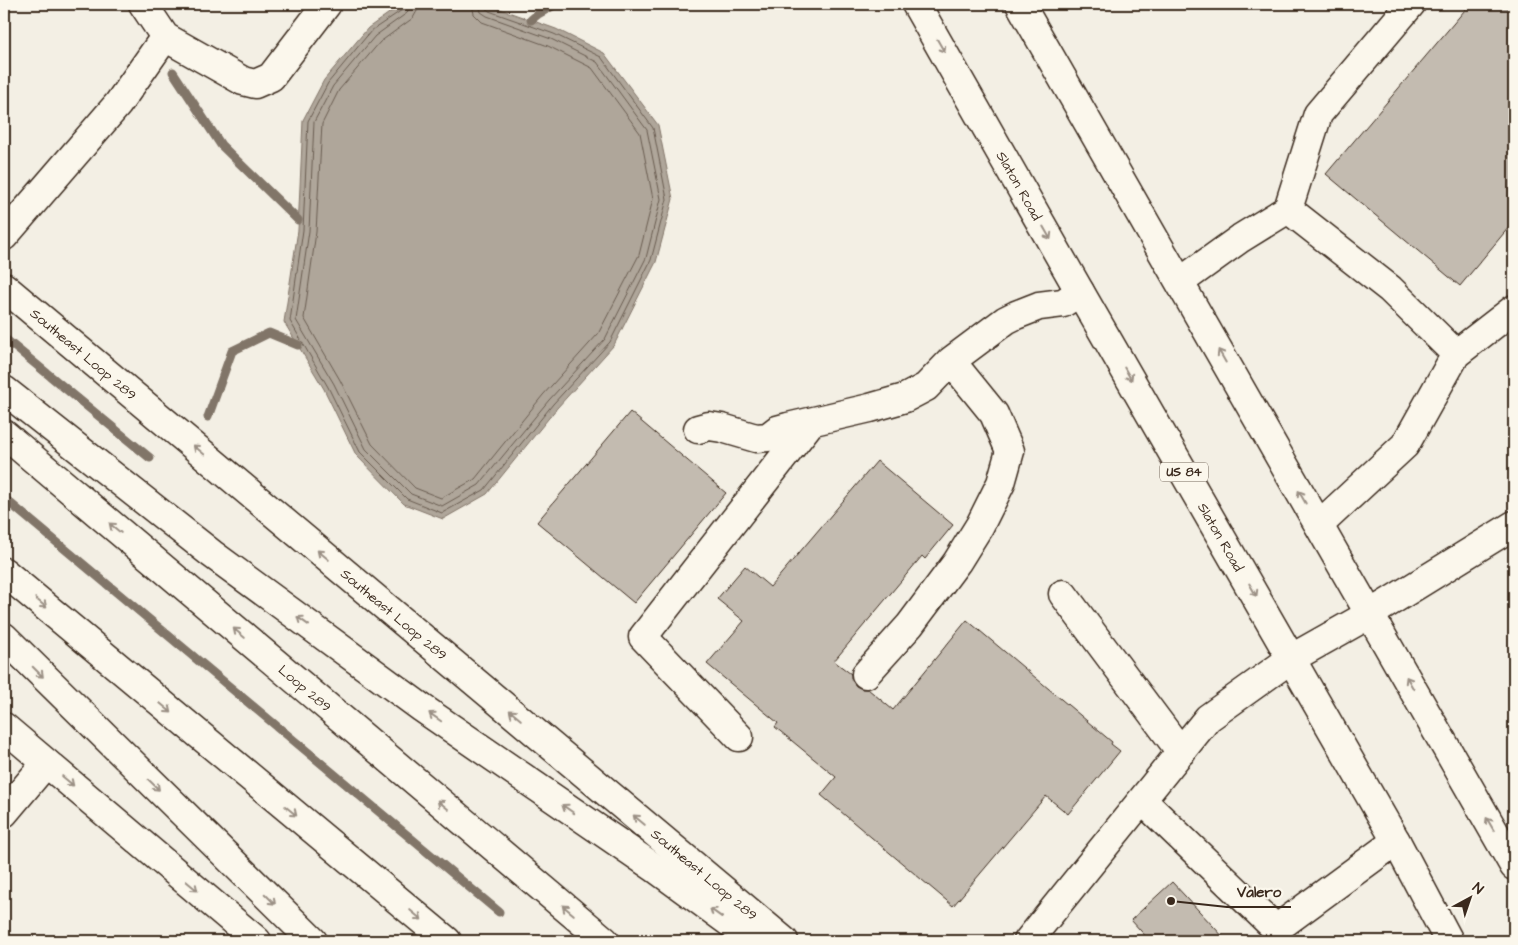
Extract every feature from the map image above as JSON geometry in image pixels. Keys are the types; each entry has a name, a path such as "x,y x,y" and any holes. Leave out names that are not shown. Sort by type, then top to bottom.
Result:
{"main road":[{"path":"144,4 165,37 242,81 255,84 271,77 327,4"},
{"name":"Slaton Road","path":"916,4 1292,658 1396,841 1449,941"},
{"path":"1020,4 1514,866"},
{"path":"1180,282 1241,238 1288,209 1318,114 1411,4"},
{"path":"4,236 118,104 165,37"},
{"path":"1288,209 1390,289 1456,354"},
{"name":"Southeast Loop 289","path":"4,287 784,941"},
{"path":"698,429 709,426 756,438 768,437 777,430 905,398 926,387 951,362 1016,315 1039,306 1063,303 1080,292"},
{"path":"1319,525 1405,445 1456,354 1514,309"},
{"path":"866,674 910,624 957,562 980,525 1001,483 1010,451 994,414 951,362"},
{"path":"4,390 235,572 422,708 655,868 755,941"},
{"path":"739,737 642,637 811,422"},
{"name":"Loop 289","path":"4,434 605,941"},
{"path":"1028,941 1208,718 1292,658 1370,614 1514,525"},
{"path":"4,572 448,941"},
{"path":"1063,594 1181,752"},
{"path":"4,637 313,941"},
{"path":"4,727 257,941"},
{"path":"4,813 46,763"},
{"path":"1142,800 1277,935 1396,841"}],"water":[{"path":"402,4 482,4 556,29 604,53 658,125 673,199 656,262 614,345 557,408 487,494 443,519 404,504 356,455 324,389 284,322 298,230 303,120 324,80 368,28"}],"building":[{"path":"1470,4 1514,4 1514,221 1460,286 1326,174"},
{"path":"630,412 726,493 634,603 537,522"},
{"path":"877,461 953,525 925,559 922,556 834,661 851,674 851,679 856,686 868,689 893,710 967,620 1112,742 1111,744 1120,751 1068,814 1046,796 953,906 821,795 836,777 775,727 778,723 707,664 744,621 717,599 745,566 770,587"},
{"path":"1172,882 1227,941 1150,941 1131,920"}],"waterway":[{"path":"531,20 556,4"},
{"path":"173,72 221,145 298,220"},
{"path":"208,417 232,351 269,333 298,345"},
{"path":"4,338 150,458"},
{"path":"4,498 499,912"}],"place":[{"name":"Valero","path":"1171,901"}]}
